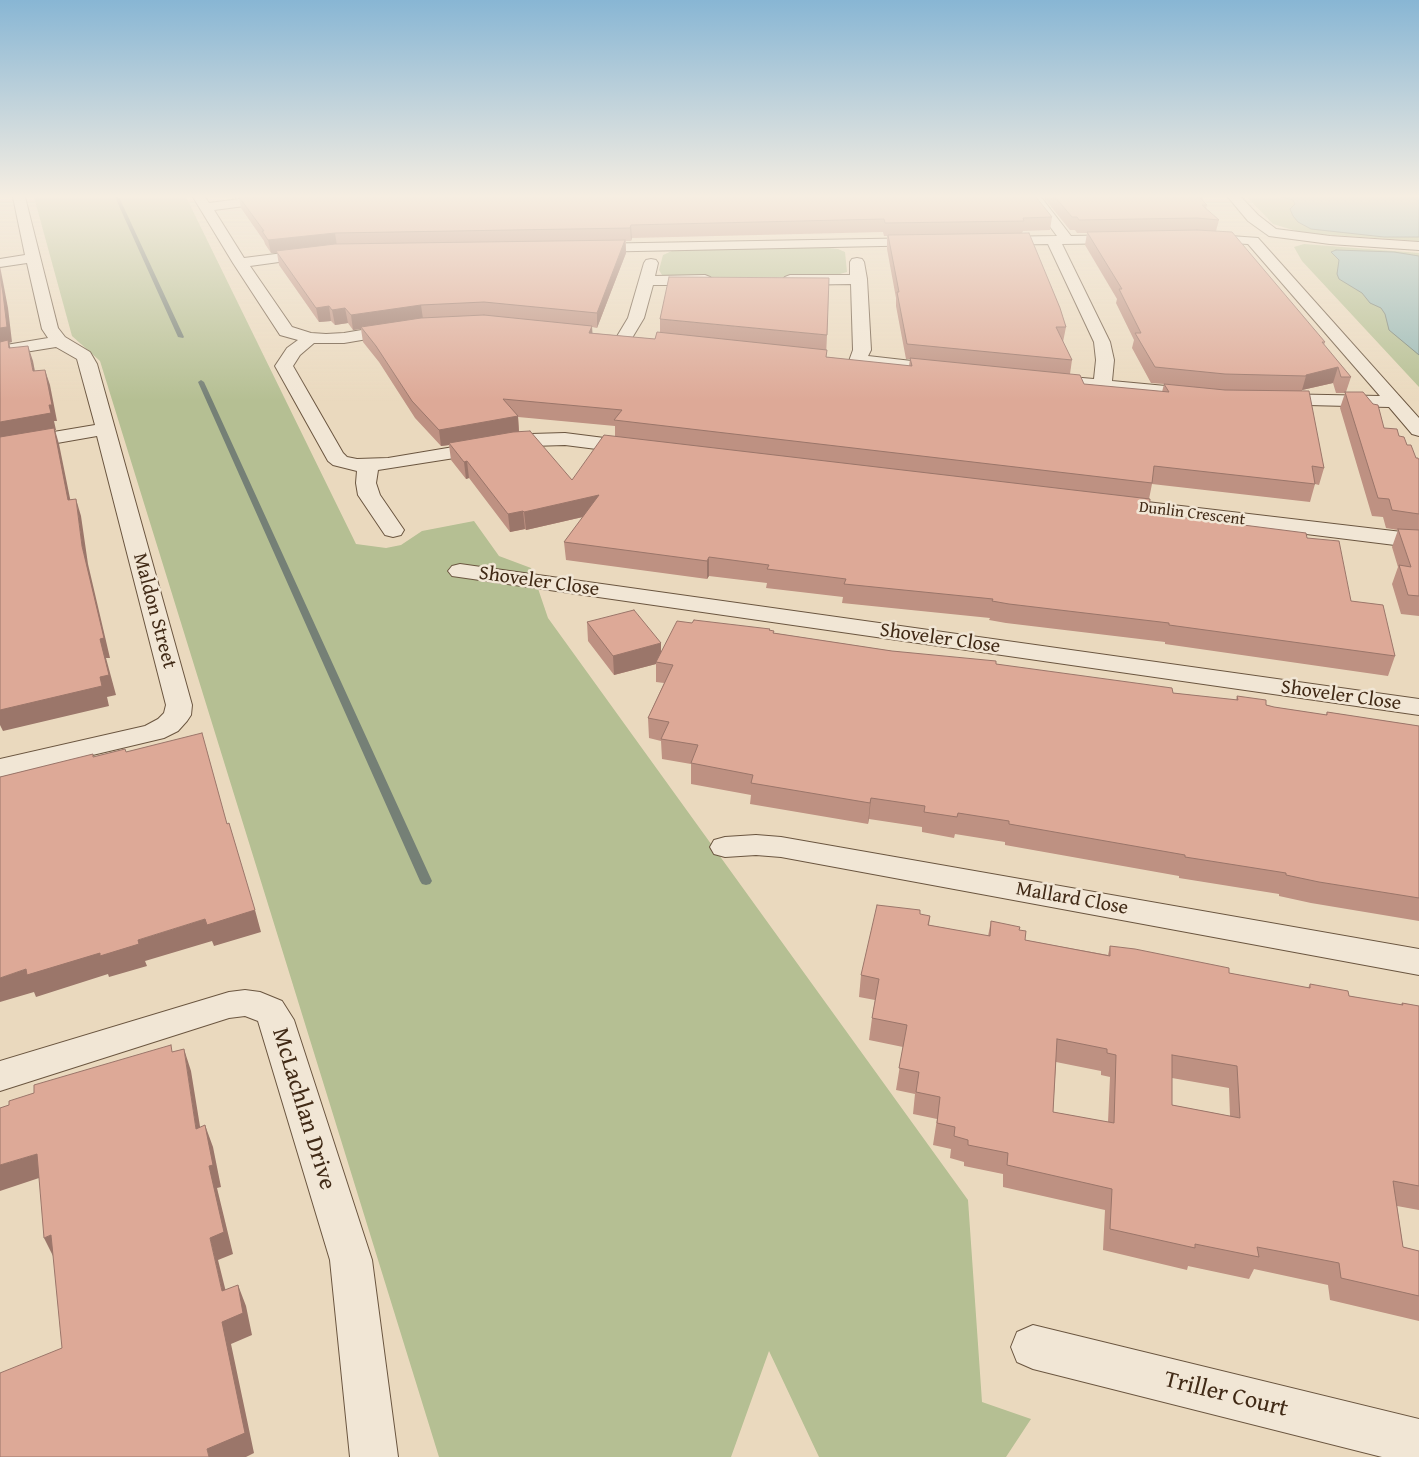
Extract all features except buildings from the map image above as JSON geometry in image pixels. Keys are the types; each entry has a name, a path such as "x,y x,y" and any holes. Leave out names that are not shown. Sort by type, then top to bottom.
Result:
{"street":[{"path":"0,351 30,348 59,341 50,329 36,265"},
{"path":"241,265 286,331 310,338 344,338 415,327"},
{"path":"624,338 633,325 650,265"},
{"path":"857,265 862,350 851,360 964,371"},
{"path":"1064,265 1105,352 1102,386"},
{"path":"1273,265 1419,430"},
{"path":"1296,265 1318,290"},
{"path":"772,280 859,279"},
{"path":"645,281 724,280"},
{"path":"606,336 644,340"},
{"path":"310,338 293,352 284,366 335,457 348,463 368,466 532,440 565,440 658,450"},
{"name":"Maldon Street","path":"0,768 154,732 168,724 177,715 179,705 84,356 59,341"},
{"path":"1030,378 1211,396"},
{"path":"1255,400 1394,402"},
{"path":"0,447 105,430"},
{"path":"368,466 366,483 369,495 393,530"},
{"name":"Dunlin Crescent","path":"1097,502 1419,541"},
{"name":"Shoveler Close","path":"460,571 1419,707"},
{"name":"Mallard Close","path":"724,847 756,845 781,847 1419,962"},
{"name":"McLachlan Drive","path":"0,1076 229,1005 244,1003 260,1005 270,1012 276,1020 350,1260 374,1457"},
{"name":"Triller Court","path":"1033,1347 1419,1443"}],"green space":[{"path":"53,265 219,265 356,544 386,548 401,545 422,531 474,521 499,556 531,568 548,618 968,1200 982,1402 1031,1419 1006,1457 819,1457 769,1351 731,1457 439,1457 100,361 72,336"},
{"path":"660,265 846,265 847,272 829,277 687,278 662,275 659,270"},
{"path":"1306,265 1419,265 1419,387"}],"water":[{"path":"1338,265 1419,265 1419,355 1389,330 1385,314 1381,308 1370,303 1362,293 1339,279 1337,274"}],"waterway":[{"path":"148,265 181,337"},
{"path":"201,382 426,881"}]}
